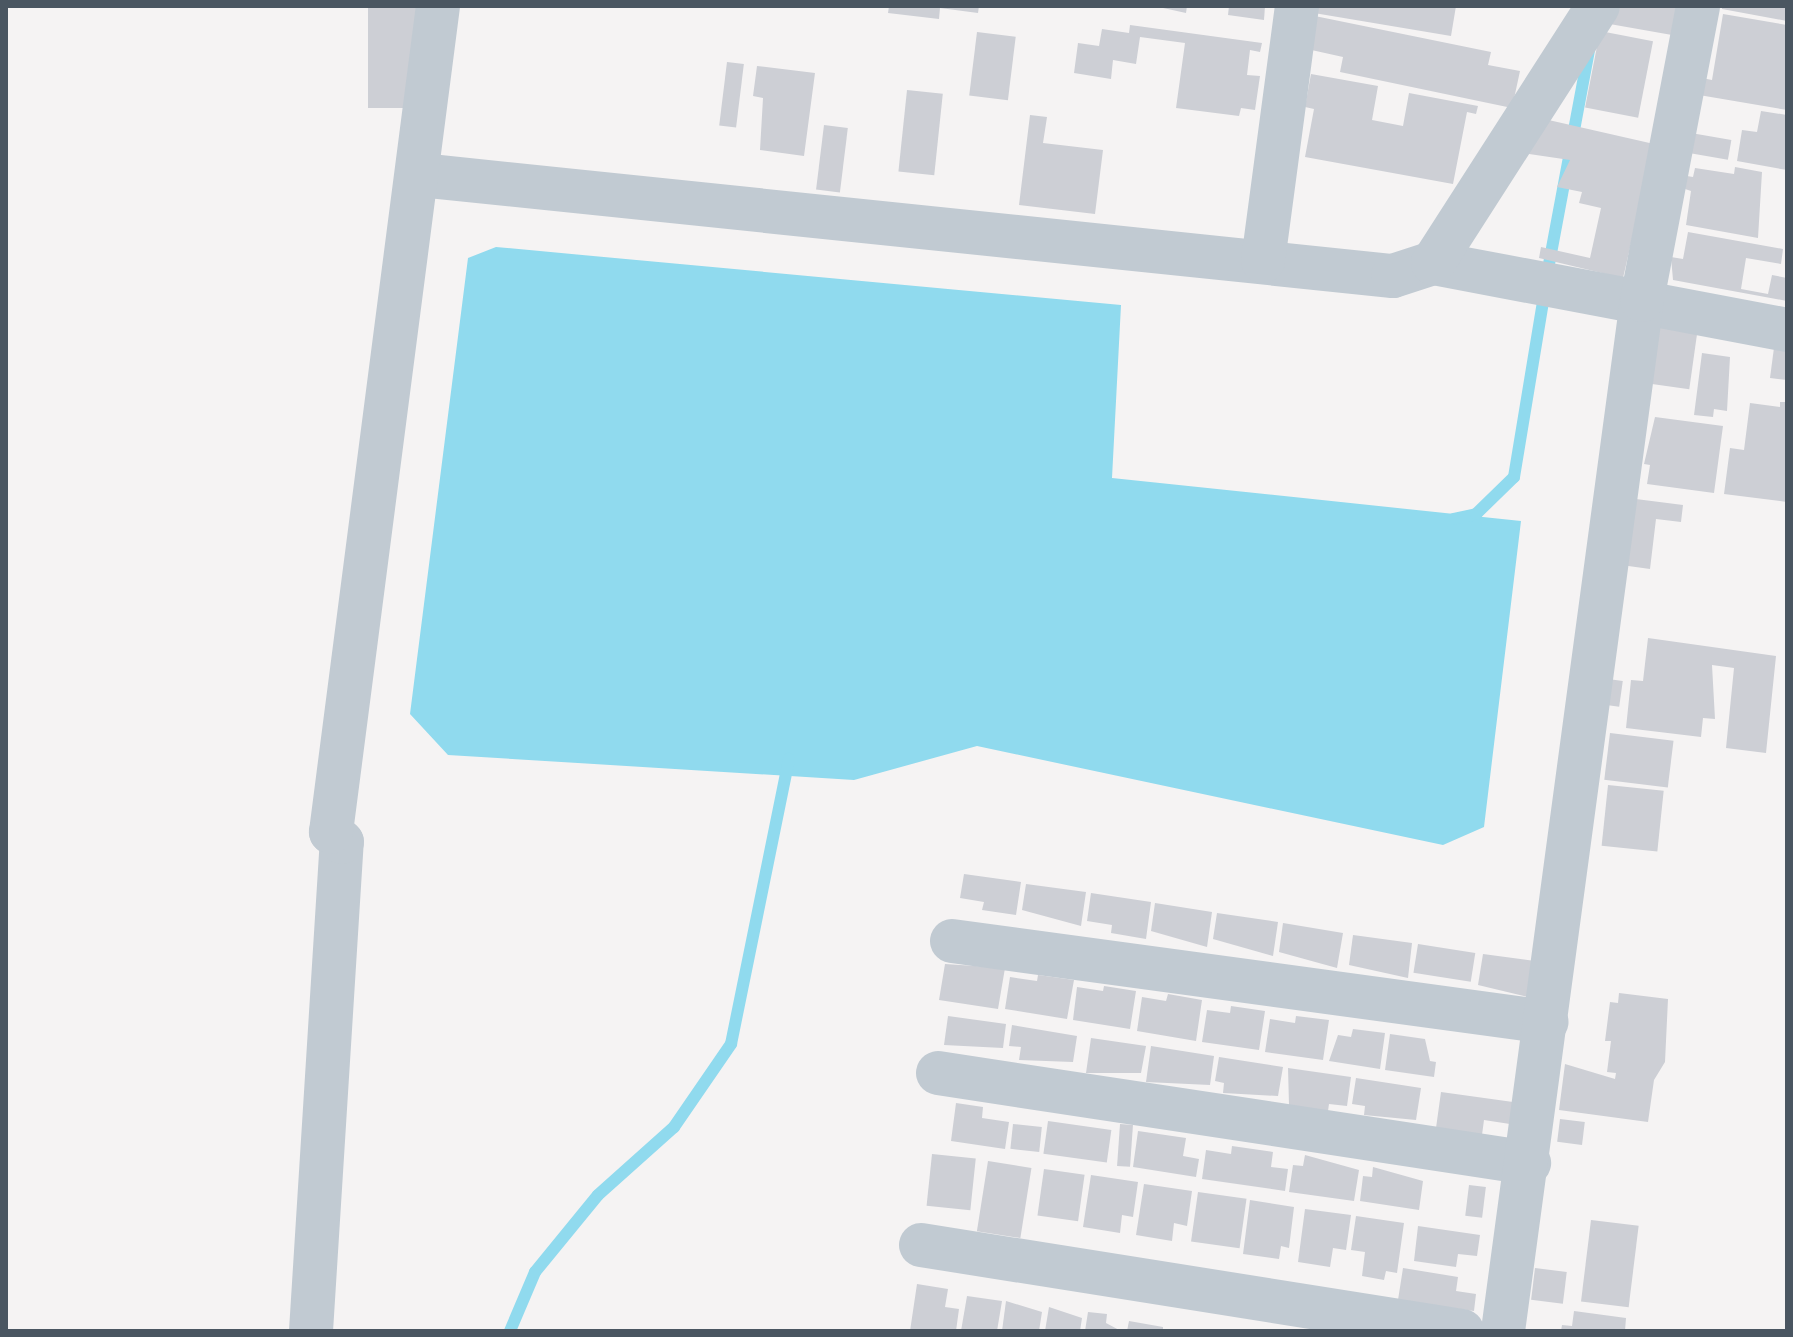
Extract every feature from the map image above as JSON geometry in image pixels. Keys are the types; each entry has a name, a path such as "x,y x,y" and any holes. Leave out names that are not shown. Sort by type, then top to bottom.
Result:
{"street":[{"path":"311,1331 342,842 331,832 420,175 438,6"},
{"path":"1263,261 1297,6"},
{"path":"1433,263 1598,6"},
{"path":"1503,1331 1529,1163 1642,300 1698,6"},
{"path":"420,175 1393,276 1433,263 1642,300 1787,330"},
{"path":"952,941 1547,1022"},
{"path":"938,1073 1529,1163"},
{"path":"921,1245 1462,1331"}],"water":[{"path":"496,247 1121,305 1112,478 1521,521 1484,827 1443,845 977,746 854,780 448,755 410,714 468,258"}],"building":[{"path":"368,6 427,6 427,108 368,108"},
{"path":"889,6 979,6 978,13 940,8 939,19 888,13"},
{"path":"1154,6 1187,6 1186,13"},
{"path":"1229,6 1265,6 1264,20 1228,15"},
{"path":"1309,6 1456,6 1451,36 1308,12"},
{"path":"1608,6 1677,6 1672,35 1604,23"},
{"path":"1722,6 1787,6 1787,21 1722,9"},
{"path":"1305,14 1491,52 1488,65 1520,71 1512,108 1340,72 1343,57 1298,47"},
{"path":"1723,14 1787,25 1787,110 1699,95 1702,78 1712,80"},
{"path":"1130,25 1262,43 1260,52 1250,50 1247,75 1260,76 1255,110 1241,108 1239,116 1176,108 1185,43 1140,37 1136,64 1113,60 1111,79 1074,73 1078,43 1099,46 1102,29 1129,33"},
{"path":"1600,31 1653,41 1638,118 1585,108"},
{"path":"977,32 1016,37 1008,100 969,96"},
{"path":"727,62 744,64 736,128 719,126"},
{"path":"757,66 815,73 804,156 760,150 763,98 753,96"},
{"path":"1311,74 1378,86 1372,120 1403,126 1409,93 1478,106 1476,114 1467,112 1453,184 1305,157 1314,109 1305,107"},
{"path":"907,90 943,94 934,175 898,172"},
{"path":"1761,111 1787,115 1787,170 1737,161 1742,130 1757,132"},
{"path":"1030,115 1047,117 1043,143 1103,150 1095,214 1019,205"},
{"path":"1531,116 1654,144 1623,278 1539,258 1541,247 1590,258 1601,208 1579,203 1582,192 1557,187 1570,160 1522,153"},
{"path":"824,125 848,128 840,192 816,190"},
{"path":"1691,133 1731,140 1728,160 1688,153"},
{"path":"1735,167 1762,172 1758,238 1686,225 1691,191 1685,189 1687,176 1693,177 1695,168 1734,174"},
{"path":"1688,232 1783,249 1781,264 1746,258 1741,289 1768,294 1772,275 1787,278 1787,301 1673,280 1671,257 1683,259"},
{"path":"1656,317 1699,323 1689,389 1647,383"},
{"path":"1775,340 1787,342 1787,380 1770,378"},
{"path":"1702,353 1730,357 1727,411 1714,409 1713,417 1694,415"},
{"path":"1780,402 1787,402 1787,502 1724,494 1730,448 1744,450 1750,403 1780,407"},
{"path":"1655,417 1723,426 1714,493 1647,484 1650,465 1644,464"},
{"path":"1628,498 1683,505 1681,522 1656,519 1650,569 1614,564"},
{"path":"1648,638 1776,656 1766,753 1726,748 1734,668 1712,665 1715,719 1703,718 1701,737 1626,728 1631,680 1643,681"},
{"path":"1601,678 1623,681 1619,707 1597,704"},
{"path":"1610,733 1674,741 1668,787 1604,780"},
{"path":"1608,785 1664,791 1657,852 1602,846"},
{"path":"964,874 1021,882 1016,915 982,910 984,902 960,898"},
{"path":"1026,884 1086,892 1081,926 1022,910"},
{"path":"1091,893 1151,902 1146,939 1111,933 1112,925 1087,921"},
{"path":"1155,903 1212,912 1207,947 1151,931"},
{"path":"1217,913 1278,922 1273,956 1213,939"},
{"path":"1283,923 1343,933 1337,968 1279,952"},
{"path":"1353,935 1412,943 1408,978 1349,965"},
{"path":"1418,944 1475,953 1471,982 1413,973"},
{"path":"1483,954 1535,961 1536,999 1478,985"},
{"path":"945,964 1005,968 998,1009 939,1000"},
{"path":"1038,975 1074,980 1067,1019 1005,1009 1010,977 1037,981"},
{"path":"1104,986 1136,991 1130,1029 1073,1020 1077,987 1103,991"},
{"path":"1619,993 1668,999 1665,1062 1654,1080 1648,1122 1559,1110 1565,1064 1615,1079 1616,1073 1607,1072 1611,1041 1605,1041 1610,1002 1618,1003"},
{"path":"1168,994 1202,1000 1196,1041 1137,1031 1142,997 1166,1001"},
{"path":"1231,1006 1265,1011 1259,1050 1202,1042 1207,1010 1230,1013"},
{"path":"948,1016 1006,1024 1003,1048 944,1045"},
{"path":"1296,1016 1329,1020 1323,1060 1265,1052 1270,1019 1295,1023"},
{"path":"1012,1025 1077,1036 1073,1062 1019,1060 1021,1047 1009,1046"},
{"path":"1353,1029 1385,1033 1380,1069 1329,1061 1338,1035 1351,1037"},
{"path":"1390,1034 1425,1039 1430,1061 1436,1062 1434,1077 1385,1070"},
{"path":"1091,1038 1146,1046 1141,1073 1086,1073"},
{"path":"1151,1046 1214,1056 1210,1085 1146,1082"},
{"path":"1219,1057 1283,1067 1278,1096 1223,1093 1224,1083 1215,1081"},
{"path":"1288,1068 1351,1077 1347,1106 1329,1104 1328,1111 1289,1105"},
{"path":"1356,1078 1421,1088 1416,1120 1364,1115 1365,1106 1352,1104"},
{"path":"1441,1092 1513,1102 1510,1124 1484,1120 1482,1135 1436,1128"},
{"path":"956,1103 983,1107 982,1118 1009,1122 1005,1149 951,1141"},
{"path":"1560,1119 1585,1122 1582,1145 1557,1142"},
{"path":"1048,1121 1111,1130 1107,1163 1043,1154"},
{"path":"1013,1124 1042,1127 1039,1152 1010,1149"},
{"path":"1120,1124 1133,1125 1130,1167 1117,1166"},
{"path":"1138,1131 1186,1138 1183,1156 1199,1159 1196,1177 1133,1167"},
{"path":"1232,1146 1273,1152 1271,1167 1288,1169 1285,1191 1202,1179 1206,1150 1231,1154"},
{"path":"932,1154 976,1159 970,1210 927,1206"},
{"path":"1305,1155 1359,1170 1354,1201 1289,1192 1293,1165 1303,1166"},
{"path":"988,1161 1031,1168 1020,1238 977,1231"},
{"path":"1373,1167 1423,1181 1419,1210 1360,1201 1363,1176 1372,1177"},
{"path":"1044,1169 1085,1175 1078,1221 1037,1216"},
{"path":"1091,1175 1138,1182 1133,1217 1122,1215 1120,1233 1083,1227"},
{"path":"1144,1184 1192,1191 1187,1226 1174,1223 1172,1241 1136,1235"},
{"path":"1469,1185 1486,1187 1482,1218 1465,1216"},
{"path":"1198,1192 1247,1199 1240,1248 1191,1242"},
{"path":"1250,1200 1294,1207 1289,1248 1281,1246 1279,1259 1243,1254"},
{"path":"1305,1209 1351,1215 1346,1250 1333,1248 1330,1267 1298,1262"},
{"path":"1356,1216 1404,1223 1397,1273 1386,1271 1384,1280 1362,1276 1365,1252 1351,1250"},
{"path":"1591,1220 1639,1226 1629,1307 1581,1301"},
{"path":"1418,1226 1480,1235 1477,1256 1458,1254 1456,1267 1414,1261"},
{"path":"1403,1268 1458,1277 1456,1291 1476,1294 1474,1311 1398,1300"},
{"path":"1535,1268 1567,1272 1563,1304 1531,1300"},
{"path":"917,1284 948,1289 945,1307 959,1309 956,1331 910,1331"},
{"path":"967,1296 1002,1301 997,1331 961,1331"},
{"path":"1006,1301 1042,1312 1039,1331 1002,1331"},
{"path":"1049,1307 1082,1318 1080,1331 1045,1331"},
{"path":"1574,1311 1626,1318 1625,1331 1561,1331 1562,1325 1572,1326"},
{"path":"1088,1312 1107,1314 1106,1323 1121,1331 1085,1331"},
{"path":"1129,1321 1163,1327 1163,1331 1127,1331"}],"waterway":[{"path":"1549,264 1589,50"},
{"path":"1453,519 1476,514 1514,477 1545,290"},
{"path":"510,1331 535,1272 598,1195 674,1127 731,1044 789,759"}]}
